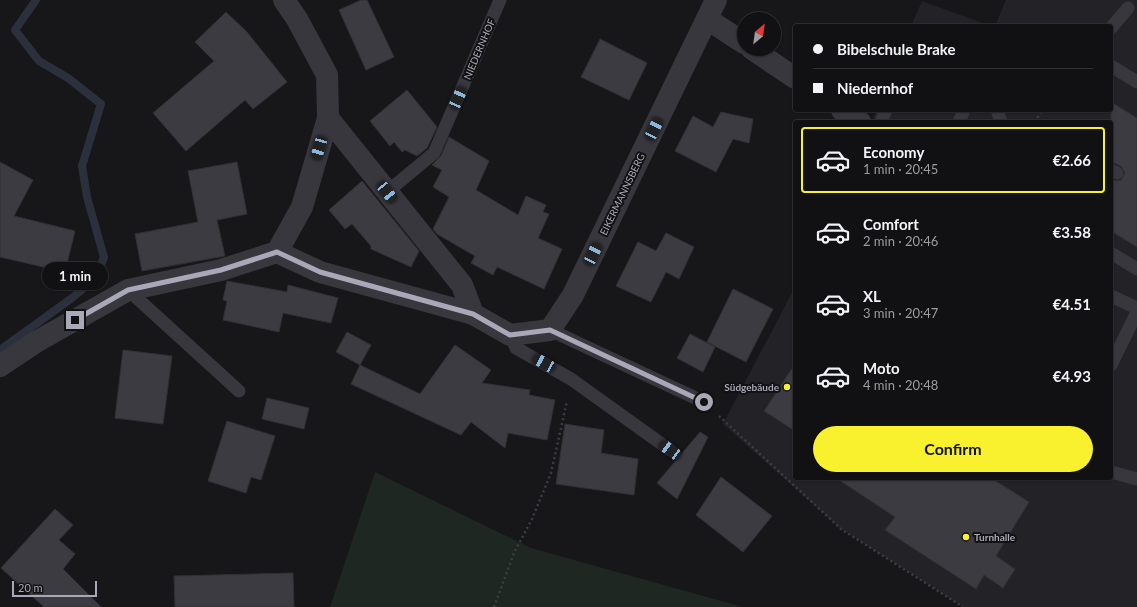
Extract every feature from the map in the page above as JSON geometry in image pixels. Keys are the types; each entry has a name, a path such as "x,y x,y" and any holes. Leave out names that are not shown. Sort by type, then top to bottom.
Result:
{"street":[{"path":"277,252 302,207 328,118 327,75 297,19 284,0"},
{"name":"EIKERMANNSBERG","path":"550,330 573,295 712,9 737,36"},
{"path":"762,56 793,77"},
{"path":"845,112 857,120"},
{"path":"328,118 462,285 473,314"},
{"path":"0,366 36,342 128,290 221,270 277,252 320,272 473,314 510,335 550,330"}],"lane":[{"name":"NIEDERNHOF","path":"387,192 434,153 500,0"},
{"path":"1113,26 1128,8"},
{"path":"1113,67 1137,82"},
{"path":"1113,254 1137,269"},
{"path":"128,290 239,391"},
{"path":"1113,297 1137,308"},
{"path":"1113,360 1137,312"},
{"path":"550,330 704,402"},
{"path":"510,335 516,348 571,379 670,450"},
{"path":"1113,473 1137,480"}],"path":[{"path":"494,607 514,553 532,519 551,473 571,379"},
{"path":"704,402 841,529 962,607"}],"shaded area":[{"path":"1006,0 1137,0 1137,607 963,607 841,529 723,424 793,291 793,480 1113,480 1113,120 876,120 873,118 875,112 1113,112 1113,24 996,24"},
{"path":"922,1 985,24 912,24"},
{"path":"375,472 531,548 743,607 330,607"}],"building":[{"path":"361,0 367,0 394,57 366,70 339,10"},
{"path":"226,12 247,32 287,82 253,109 245,100 186,151 153,113 214,61 195,42"},
{"path":"600,39 647,63 629,100 581,77"},
{"path":"407,90 437,127 427,148 417,156 405,150 402,152 394,142 390,146 370,121"},
{"path":"1113,103 1137,118 1137,247 1113,232 1113,180 1121,180 1125,173 1121,166 1113,163 1113,120 1111,120"},
{"path":"721,112 753,119 749,143 733,139 716,172 675,151 693,116 713,127"},
{"path":"449,137 489,161 476,190 518,215 526,196 546,205 543,212 549,214 538,238 562,249 544,289 497,267 493,275 471,263 475,256 437,234 433,229 449,197 433,187 442,170 432,165 441,156"},
{"path":"0,162 33,180 14,216 75,231 65,272 0,257"},
{"path":"237,162 247,214 217,220 225,256 142,271 135,234 198,222 188,171"},
{"path":"362,181 419,251 411,267 371,249 371,246 352,224 345,229 329,210"},
{"path":"666,233 694,247 679,279 666,272 651,302 616,286 638,242 656,251"},
{"path":"227,281 287,292 288,285 338,298 331,323 283,313 279,332 223,320 227,301 223,300"},
{"path":"733,289 773,309 746,362 707,342"},
{"path":"347,332 371,345 360,365 336,352"},
{"path":"690,334 715,347 703,372 677,358"},
{"path":"455,345 491,370 482,383 530,390 529,395 555,400 547,440 508,433 505,448 471,422 461,435 351,384 360,365 420,394"},
{"path":"123,350 172,356 163,424 115,418"},
{"name":"Südgebäude","path":"793,367 793,430 764,411"},
{"path":"267,398 309,408 304,429 262,419"},
{"path":"227,421 275,436 261,480 251,477 246,493 208,481"},
{"path":"565,424 604,430 601,453 638,459 634,495 556,484"},
{"path":"700,432 708,437 677,499 657,483"},
{"path":"721,477 772,516 743,552 696,515"},
{"name":"Turnhalle","path":"839,480 994,480 1029,502 996,556 1015,569 1003,588 984,575 976,589 885,530 895,517"},
{"path":"55,509 73,525 59,540 75,554 63,569 101,607 44,607 1,568"},
{"path":"293,573 294,607 175,607 174,576"}],"waterway":[{"path":"0,350 72,298 96,278 104,257 87,197 82,166 101,104 68,78 39,61 15,30 36,0"}],"place":[{"name":"Südgebäude","path":"787,387"},
{"name":"Turnhalle","path":"966,537"}],"route":[{"path":"75,320 128,290 221,270 277,252 320,272 473,314 510,335 550,330 704,402"}]}
